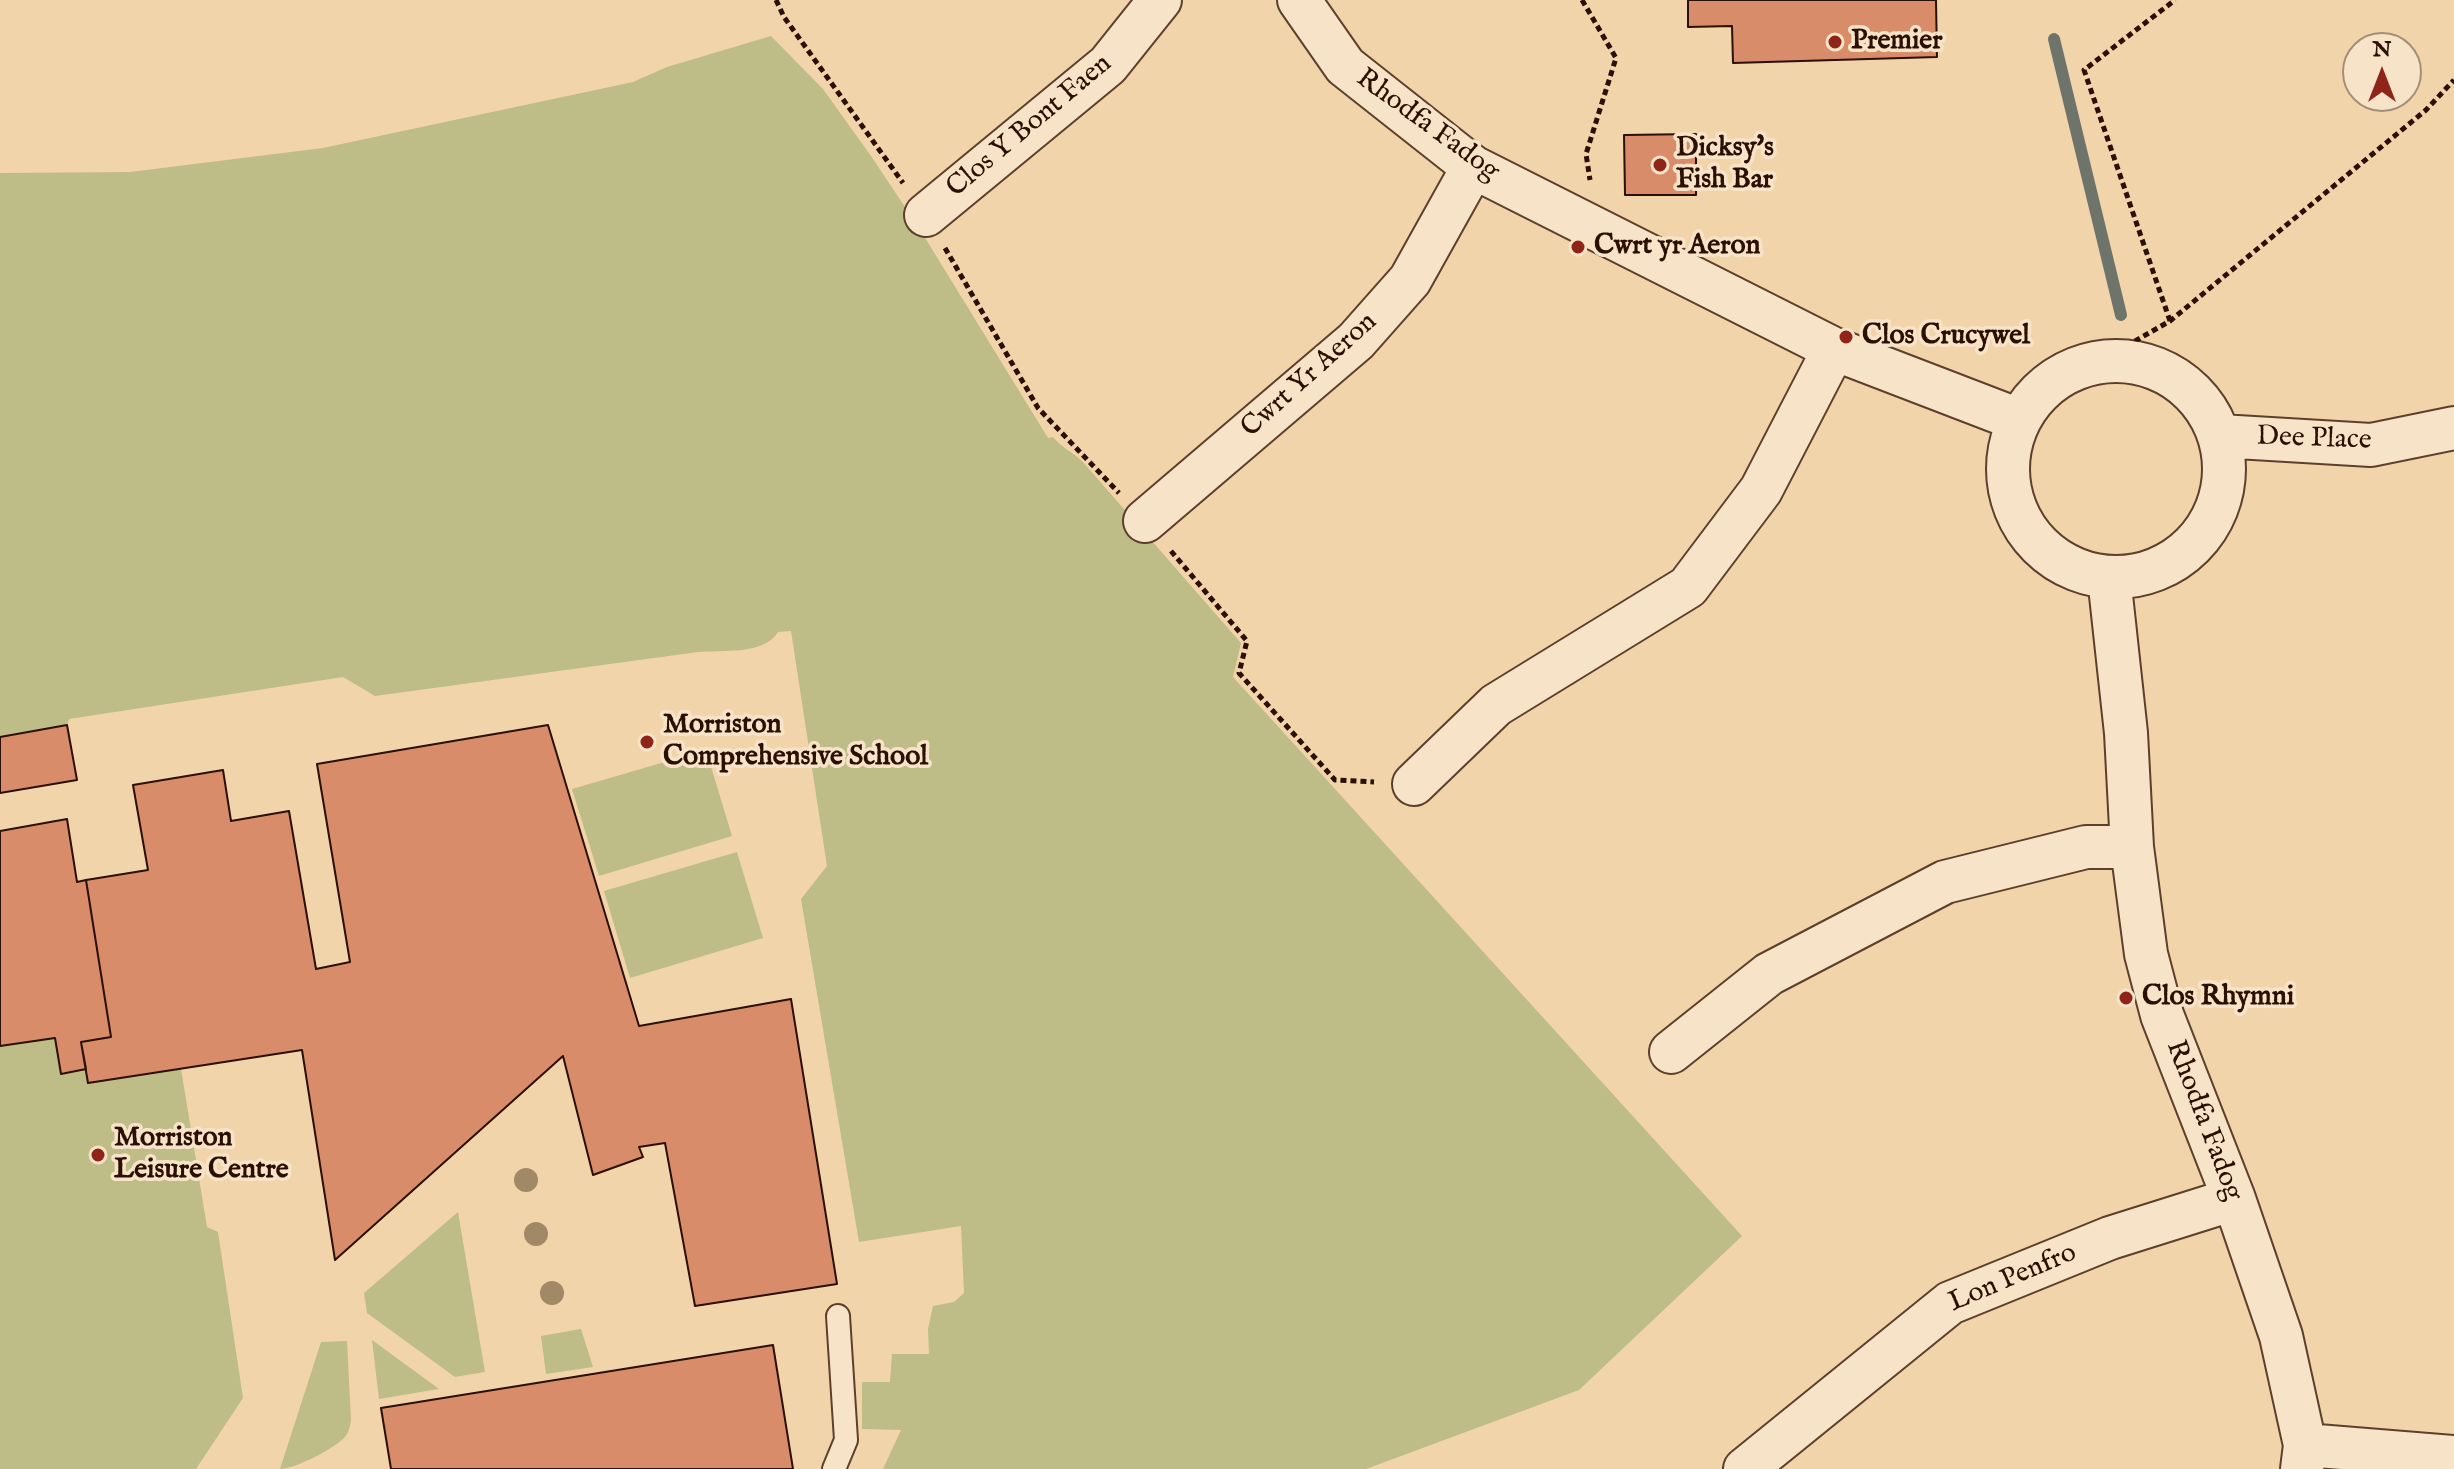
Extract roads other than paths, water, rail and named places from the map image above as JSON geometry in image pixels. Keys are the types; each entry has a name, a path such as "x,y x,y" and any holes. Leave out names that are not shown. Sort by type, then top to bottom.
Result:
{"street":[{"name":"Clos Y Bont Faen","path":"926,215 1108,65 1160,0"},
{"name":"Rhodfa Fadog","path":"1299,0 1345,66 1473,167 1834,349 2019,420"},
{"name":"Cwrt Yr Aeron","path":"1145,521 1356,341 1410,280 1473,167"},
{"path":"1414,784 1496,705 1688,587 1761,490 1834,349"},
{"path":"2100,361 2138,362 2185,384 2210,413 2220,436 2225,473 2211,523 2187,551 2155,571 2109,577 2072,568 2041,547 2016,511 2007,474 2019,420 2041,389 2073,369 2100,361"},
{"name":"Dee Place","path":"2220,436 2371,445 2454,428"},
{"name":"Rhodfa Fadog","path":"2109,577 2126,733 2132,847 2146,954 2162,1015 2234,1199 2281,1336 2304,1457"},
{"path":"1671,1052 1769,974 1945,882 2086,847 2132,847"},
{"name":"Lon Penfro","path":"1745,1469 1950,1303 2110,1238 2234,1199"},
{"path":"2304,1457 2454,1457"}],"lane":[{"path":"834,1469 846,1440 838,1316"}],"waterway":[{"path":"2054,39 2121,315"}],"place":[{"name":"Premier","path":"1835,42"},
{"name":"Dicksy's Fish Bar","path":"1660,165"},
{"name":"Cwrt yr Aeron","path":"1578,247"},
{"name":"Clos Crucywel","path":"1846,337"},
{"name":"Morriston Comprehensive School","path":"647,742"},
{"name":"Clos Rhymni","path":"2126,998"},
{"name":"Morriston Leisure Centre","path":"98,1155"}]}
